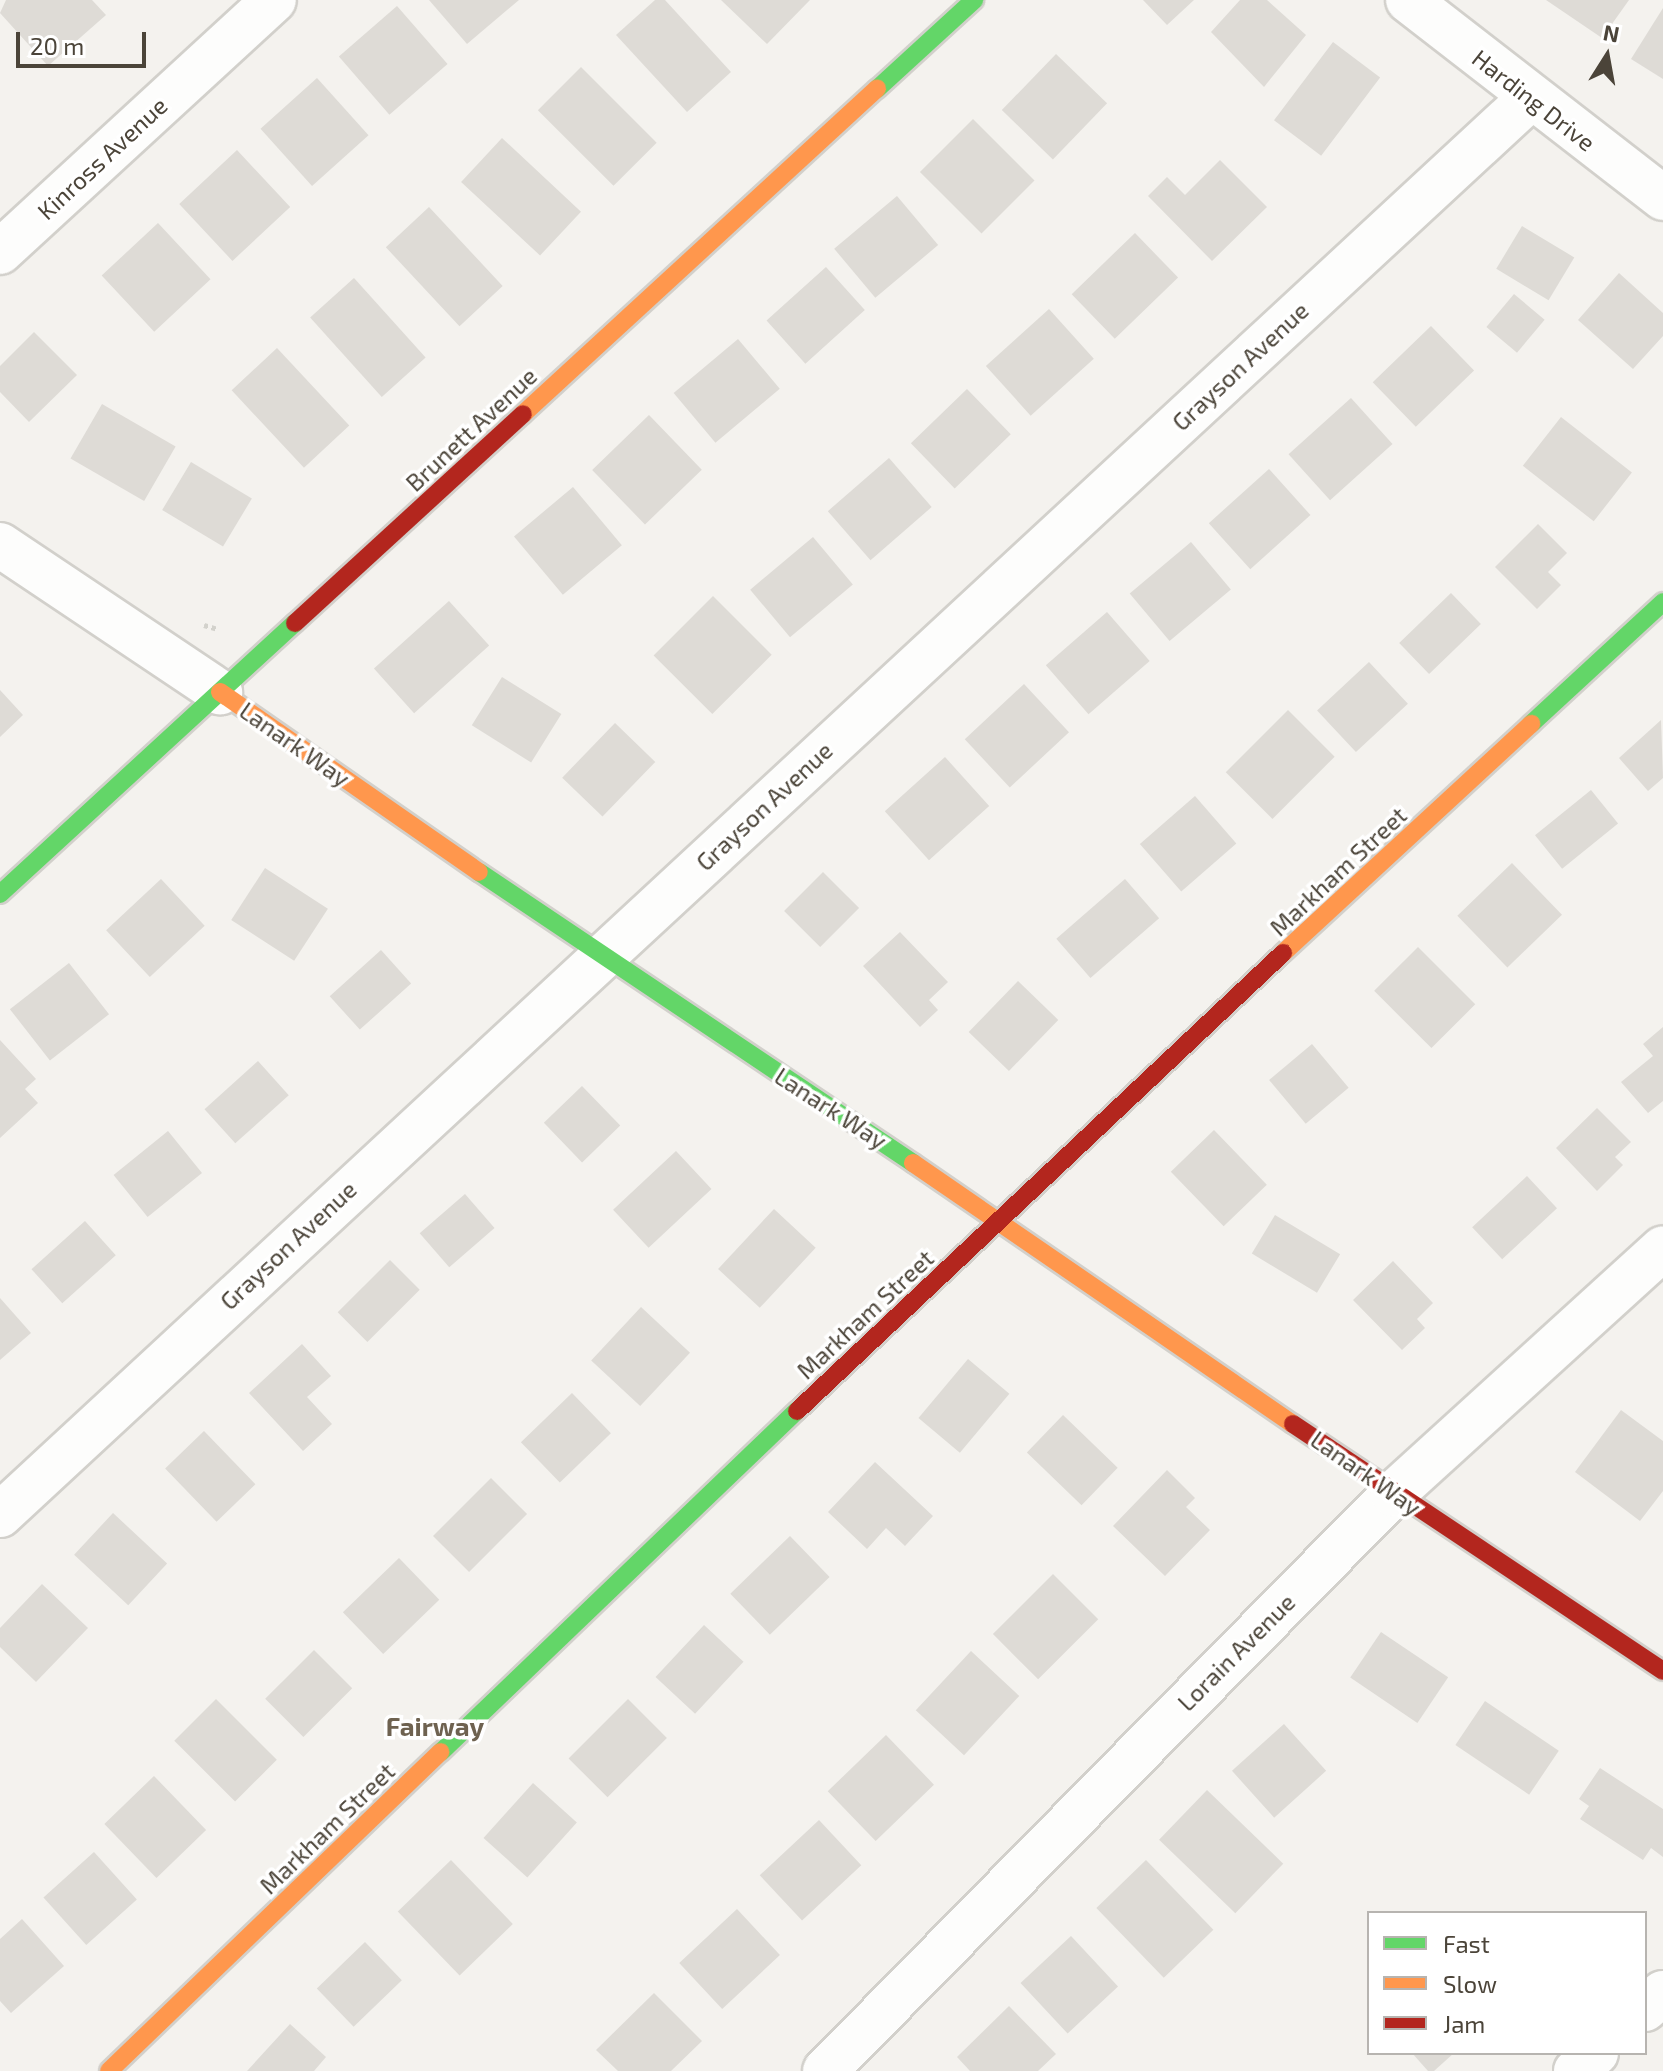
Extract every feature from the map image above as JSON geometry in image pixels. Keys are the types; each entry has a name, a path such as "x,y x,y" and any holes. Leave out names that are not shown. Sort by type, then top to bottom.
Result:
{"street":[{"name":"Kinross Avenue","path":"0,252 274,0"},
{"name":"Brunett Avenue","path":"0,894 974,0"},
{"name":"Harding Drive","path":"1408,0 1529,99 1663,198"},
{"name":"Grayson Avenue","path":"0,1515 598,955 1529,99"},
{"name":"Lanark Way","path":"0,545 220,692 598,955 1000,1220 1393,1494 1663,1671"},
{"name":"Markham Street","path":"109,2071 1000,1220 1663,602"},
{"name":"Lorain Avenue","path":"825,2071 1393,1494 1663,1248"},
{"path":"1647,2007 1663,1993"},
{"path":"1576,2071 1594,2055"}],"building":[{"path":"6,0 92,0 106,15 48,66 0,13"},
{"path":"429,0 519,0 467,44"},
{"path":"655,0 665,0 731,72 687,112 616,35"},
{"path":"721,0 810,0 767,44"},
{"path":"1143,0 1194,0 1167,25"},
{"path":"1240,0 1267,0 1306,35 1264,87 1211,32"},
{"path":"1546,0 1629,0 1602,38"},
{"path":"397,6 448,64 389,115 339,57"},
{"path":"1663,8 1663,79 1631,59"},
{"path":"1333,42 1380,78 1321,156 1274,120"},
{"path":"1056,54 1107,103 1053,159 1002,110"},
{"path":"581,67 657,143 614,186 538,110"},
{"path":"317,78 369,135 312,186 261,129"},
{"path":"973,119 1035,181 981,234 920,172"},
{"path":"502,138 581,212 540,256 461,182"},
{"path":"237,150 290,207 232,261 179,204"},
{"path":"1220,160 1267,207 1212,261 1148,196 1167,177 1185,195"},
{"path":"897,196 938,245 875,298 834,249"},
{"path":"429,207 503,286 460,326 386,247"},
{"path":"158,223 211,279 154,332 102,276"},
{"path":"1522,226 1574,257 1549,300 1496,269"},
{"path":"1135,233 1178,278 1115,339 1072,294"},
{"path":"826,267 865,310 805,364 767,321"},
{"path":"1619,273 1663,313 1663,336 1633,369 1578,320"},
{"path":"354,278 426,358 382,397 310,317"},
{"path":"1514,294 1545,320 1517,353 1486,327"},
{"path":"1049,309 1094,359 1031,416 986,366"},
{"path":"1431,326 1474,371 1416,427 1373,382"},
{"path":"34,332 77,375 29,422 0,392 0,366"},
{"path":"738,339 780,389 715,443 674,393"},
{"path":"277,348 349,426 304,468 232,390"},
{"path":"967,389 1011,434 955,489 911,443"},
{"path":"1351,398 1392,444 1330,500 1289,454"},
{"path":"102,404 176,446 144,501 70,459"},
{"path":"649,415 702,470 645,525 592,470"},
{"path":"1561,417 1632,472 1594,521 1523,466"},
{"path":"889,458 932,507 871,560 828,511"},
{"path":"191,462 252,499 223,547 162,510"},
{"path":"1269,469 1310,515 1250,569 1209,523"},
{"path":"573,487 622,545 563,595 514,536"},
{"path":"1538,524 1567,553 1548,572 1561,585 1537,609 1495,567"},
{"path":"813,537 853,584 790,637 750,590"},
{"path":"1191,542 1231,589 1170,641 1130,593"},
{"path":"1451,593 1481,624 1429,674 1399,643"},
{"path":"713,596 772,655 712,714 654,655"},
{"path":"449,601 489,646 414,713 374,669"},
{"path":"1107,612 1150,661 1089,714 1046,665"},
{"path":"1369,662 1408,704 1356,752 1317,710"},
{"path":"502,677 561,714 531,762 472,725"},
{"path":"1024,684 1069,732 1010,788 965,739"},
{"path":"0,690 23,715 0,737"},
{"path":"1288,710 1335,757 1272,819 1226,772"},
{"path":"1661,720 1663,778 1648,791 1619,758"},
{"path":"615,723 655,762 602,817 562,778"},
{"path":"945,757 989,806 929,860 885,811"},
{"path":"1591,790 1618,823 1562,869 1535,835"},
{"path":"1195,796 1236,844 1181,891 1140,844"},
{"path":"1512,863 1562,915 1507,968 1457,916"},
{"path":"265,868 328,909 294,961 231,920"},
{"path":"823,872 859,908 820,947 784,911"},
{"path":"161,879 205,926 150,977 106,930"},
{"path":"1125,879 1159,918 1090,978 1056,939"},
{"path":"900,932 948,982 929,1000 938,1010 920,1027 863,966"},
{"path":"1418,947 1475,1004 1431,1048 1374,991"},
{"path":"381,950 411,983 360,1030 330,996"},
{"path":"69,963 109,1014 50,1060 10,1009"},
{"path":"1018,981 1058,1020 1009,1071 969,1032"},
{"path":"1663,1027 1663,1101 1648,1113 1621,1082 1653,1056 1643,1044"},
{"path":"0,1040 36,1079 25,1089 38,1103 0,1138"},
{"path":"1312,1044 1349,1088 1306,1124 1269,1080"},
{"path":"258,1061 289,1095 235,1143 204,1109"},
{"path":"582,1086 620,1126 582,1162 544,1123"},
{"path":"1597,1108 1631,1142 1615,1157 1623,1165 1597,1191 1556,1148"},
{"path":"1214,1130 1267,1185 1224,1226 1171,1172"},
{"path":"168,1131 202,1173 148,1217 114,1175"},
{"path":"676,1151 711,1189 649,1248 613,1210"},
{"path":"1527,1176 1557,1208 1502,1259 1472,1227"},
{"path":"465,1194 495,1228 449,1267 420,1233"},
{"path":"774,1209 816,1248 760,1308 718,1269"},
{"path":"1275,1215 1340,1254 1317,1293 1252,1254"},
{"path":"85,1221 116,1255 62,1303 31,1269"},
{"path":"390,1260 420,1290 367,1342 338,1312"},
{"path":"1393,1261 1433,1303 1417,1319 1425,1328 1402,1350 1353,1300"},
{"path":"0,1298 31,1333 0,1360"},
{"path":"641,1307 690,1353 640,1406 591,1360"},
{"path":"302,1344 331,1376 307,1397 332,1424 303,1451 249,1393"},
{"path":"968,1359 1009,1394 960,1453 919,1418"},
{"path":"572,1393 611,1433 560,1483 521,1442"},
{"path":"1621,1410 1663,1441 1663,1491 1640,1521 1575,1472"},
{"path":"1063,1415 1118,1468 1082,1505 1027,1452"},
{"path":"204,1431 255,1484 217,1522 165,1469"},
{"path":"875,1462 933,1516 905,1546 886,1528 867,1549 828,1512"},
{"path":"1167,1470 1195,1498 1186,1507 1210,1530 1165,1576 1113,1526"},
{"path":"491,1478 527,1514 469,1572 433,1536"},
{"path":"113,1513 167,1563 128,1605 74,1555"},
{"path":"790,1536 830,1577 770,1635 730,1594"},
{"path":"399,1558 439,1600 383,1654 343,1612"},
{"path":"1053,1574 1098,1619 1038,1679 993,1634"},
{"path":"42,1584 88,1628 36,1682 0,1647 0,1628"},
{"path":"704,1625 743,1662 695,1714 656,1677"},
{"path":"1381,1632 1448,1677 1417,1723 1350,1678"},
{"path":"314,1650 352,1688 303,1737 265,1699"},
{"path":"971,1651 1019,1696 964,1755 916,1710"},
{"path":"216,1699 277,1760 235,1802 174,1741"},
{"path":"628,1699 667,1738 607,1797 569,1758"},
{"path":"1485,1701 1559,1751 1529,1795 1455,1745"},
{"path":"1284,1724 1326,1771 1274,1818 1232,1771"},
{"path":"886,1735 934,1785 876,1841 828,1791"},
{"path":"1600,1768 1663,1809 1663,1857 1651,1848 1643,1860 1580,1819 1589,1806 1579,1799"},
{"path":"154,1776 206,1830 156,1878 104,1824"},
{"path":"533,1783 577,1822 527,1877 483,1838"},
{"path":"1207,1790 1283,1864 1235,1913 1159,1840"},
{"path":"819,1820 861,1865 802,1921 760,1875"},
{"path":"94,1852 137,1900 86,1945 43,1898"},
{"path":"451,1860 513,1924 460,1975 398,1911"},
{"path":"1146,1860 1213,1930 1164,1978 1096,1908"},
{"path":"737,1909 780,1955 722,2009 679,1963"},
{"path":"22,1919 64,1966 11,2013 0,2001 0,1939"},
{"path":"1071,1936 1118,1986 1068,2034 1021,1983"},
{"path":"365,1942 402,1980 354,2027 317,1989"},
{"path":"654,1993 702,2041 671,2071 618,2071 596,2050"},
{"path":"1009,2006 1056,2054 1038,2071 970,2071 957,2057"},
{"path":"290,2024 326,2057 314,2071 247,2071"},
{"path":"1414,2055 1452,2055 1434,2071 1428,2071"}],"traffic: fast":[{"path":"877,89 974,0"},
{"path":"1531,724 1663,602"},
{"path":"0,894 295,623"},
{"path":"479,872 913,1163"},
{"path":"441,1752 797,1411"}],"traffic: slow":[{"path":"523,414 877,89"},
{"path":"220,692 479,872"},
{"path":"1283,953 1531,724"},
{"path":"913,1163 1293,1424"},
{"path":"109,2071 441,1752"}],"traffic: jam":[{"path":"295,623 523,414"},
{"path":"797,1411 1283,953"},
{"path":"1293,1424 1663,1671"}],"district":[{"name":"Fairway","path":"435,1726"}]}
